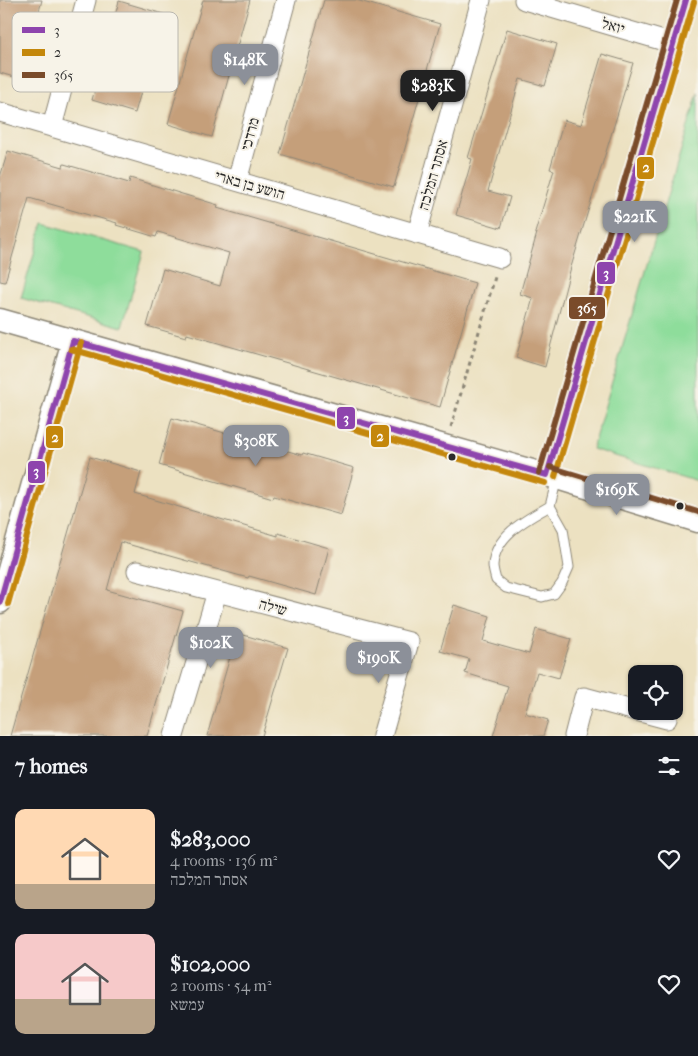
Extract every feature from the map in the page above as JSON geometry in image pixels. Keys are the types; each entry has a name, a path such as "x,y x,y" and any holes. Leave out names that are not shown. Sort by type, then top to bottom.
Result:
{"street":[{"name":"מרדכי","path":"237,181 286,0"},
{"name":"אסתר המלכה","path":"417,234 482,0"},
{"name":"יואל","path":"524,0 674,44"},
{"path":"552,477 686,0"},
{"path":"52,127 61,92"},
{"name":"הושע בן בארי","path":"0,112 500,258"},
{"path":"0,320 445,446 698,521"},
{"path":"0,602 73,341"},
{"name":"שילה","path":"137,571 409,642 382,736"},
{"path":"174,736 217,592"},
{"path":"574,736 584,697 628,709"}],"lane":[{"path":"550,506 510,531 497,551 493,566 496,580 506,588 542,597 554,594 562,583 568,567 567,549 563,529 550,506 552,477"}],"path":[{"path":"445,446 500,258"}],"green space":[{"path":"698,93 698,481 592,449"},
{"path":"43,223 144,252 122,327 21,298"}],"building":[{"path":"0,0 42,0 39,12 12,12 12,76 0,73"},
{"path":"203,0 250,0 212,137 168,124"},
{"path":"324,0 356,0 440,24 394,187 280,154"},
{"path":"119,1 156,12 116,12"},
{"path":"507,29 557,44 545,86 520,79 488,191 510,197 501,228 456,215 472,159 468,158"},
{"path":"602,54 633,63 571,267 545,367 516,358 533,298 520,294 537,233 535,233 554,170 550,169 564,120 581,125"},
{"path":"94,92 141,92 135,113 92,100"},
{"path":"8,151 63,167 64,164 129,183 130,178 218,205 217,208 475,283 440,407 187,334 186,337 147,326 163,269 220,286 229,253 158,232 156,237 116,225 117,223 29,198 5,282 0,281 0,177"},
{"path":"172,418 354,468 341,515 274,496 273,498 159,465"},
{"path":"90,457 141,472 135,494 278,536 278,533 329,548 316,595 120,542 107,590 183,611 147,736 10,736"},
{"path":"454,605 490,616 483,641 529,654 536,629 571,639 559,678 537,672 525,713 548,720 543,736 493,736 508,686 465,673 469,659 440,651"},
{"path":"237,633 288,648 262,736 207,736"}],"transit line":[{"name":"365","path":"539,473 677,0"},
{"name":"3","path":"547,475 686,0"},
{"name":"2","path":"555,477 694,2"},
{"name":"3","path":"73,341 547,475"},
{"name":"3","path":"0,602 73,341"},
{"name":"2","path":"8,604 81,343"},
{"name":"2","path":"71,349 545,483"},
{"name":"365","path":"550,467 698,512"}]}
